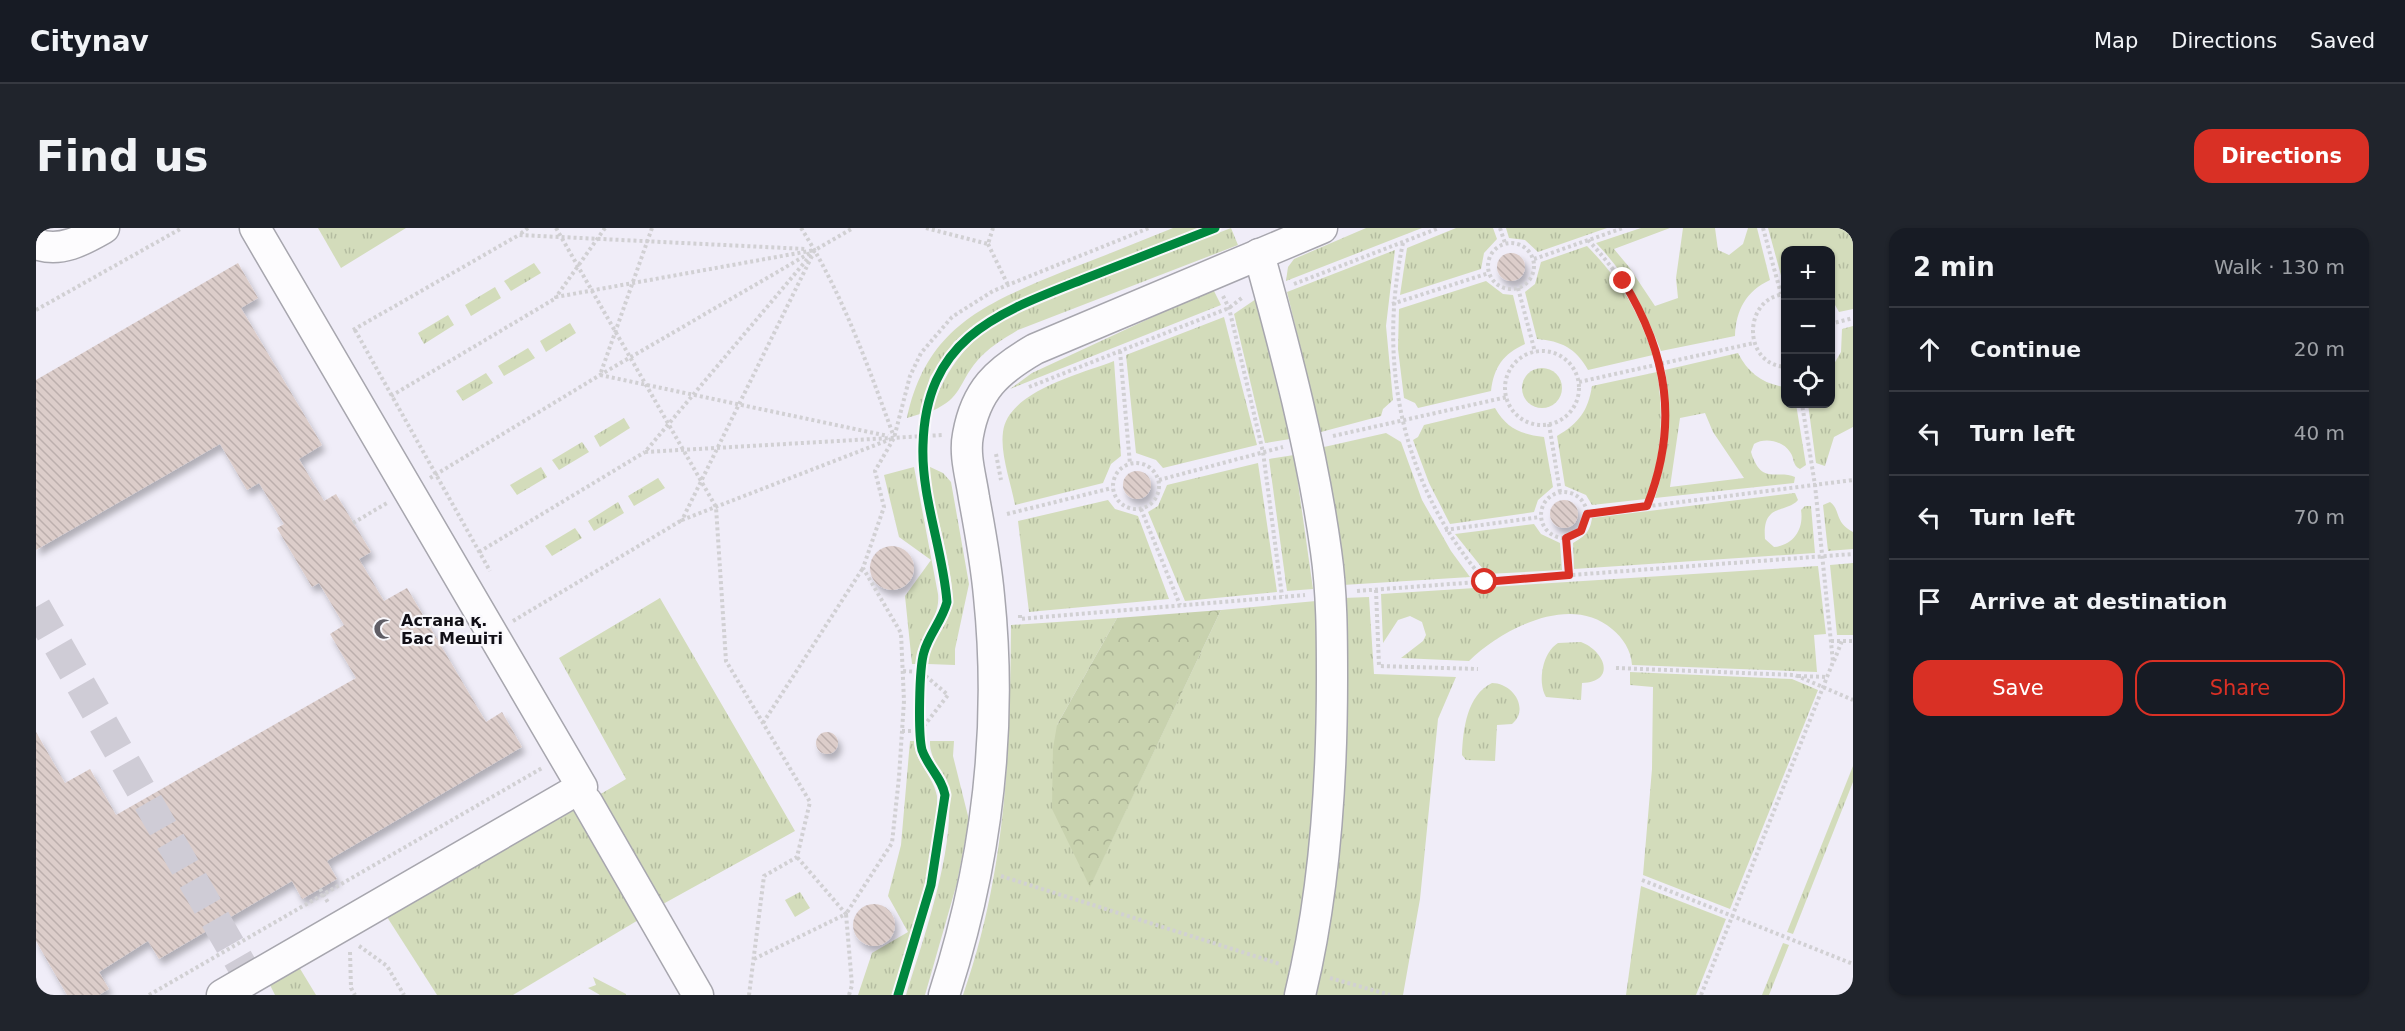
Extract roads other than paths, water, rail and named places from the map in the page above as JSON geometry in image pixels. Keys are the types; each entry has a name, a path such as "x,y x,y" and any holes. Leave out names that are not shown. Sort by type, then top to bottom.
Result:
{"lane":[{"path":"36,244 53,248 71,245 104,228"},
{"path":"222,995 582,787 255,228"},
{"path":"944,995 956,958 977,868 993,755 995,668 989,594 967,444 975,409 984,390 998,373 1035,349 1322,228"},
{"path":"1259,254 1309,449 1326,554 1332,628 1332,738 1321,876 1303,983"},
{"path":"587,802 698,995"}],"tunnel":[{"path":"36,607 257,992"}],"place":[{"name":"Астана қ. Бас Мешіті","path":"384,629"}]}
